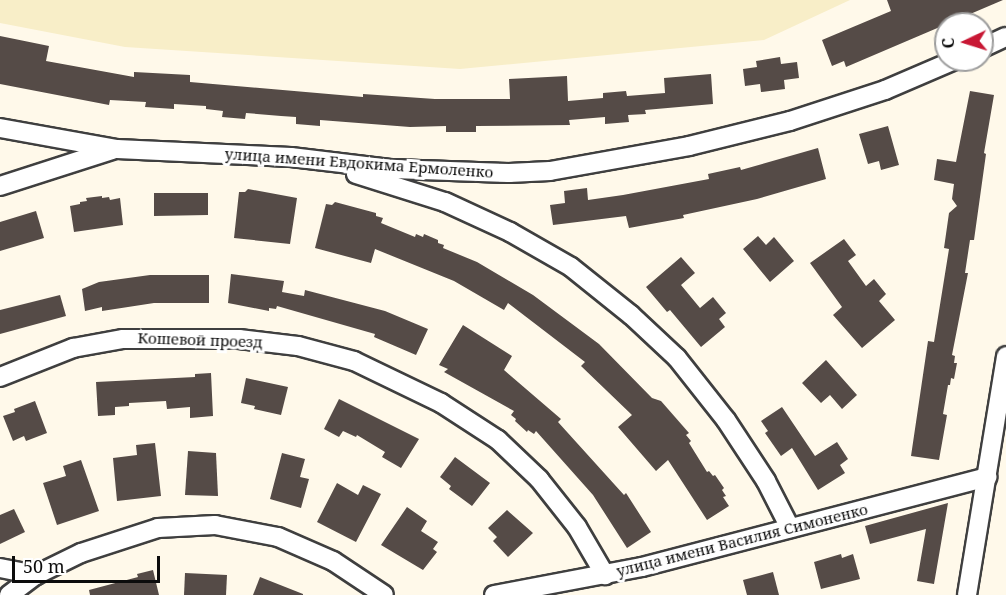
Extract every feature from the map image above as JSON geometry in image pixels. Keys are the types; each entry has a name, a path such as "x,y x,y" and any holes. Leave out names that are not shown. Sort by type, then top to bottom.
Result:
{"street":[{"name":"улица имени Евдокима Ермоленко","path":"0,128 117,149 291,158 392,169 509,173 587,167 690,146 790,121 885,90 934,69"},
{"path":"0,186 117,149"},
{"path":"291,158 376,179 445,202 510,232 571,267 631,315 677,358 726,420 761,472 790,528"},
{"name":"Кошевой проезд","path":"0,377 73,348 123,339 239,339 298,346 354,361 441,403 498,440 539,479 577,527 605,575"},
{"path":"967,595 1006,356"},
{"name":"улица имени Василия Симоненко","path":"494,595 605,575 987,477"},
{"path":"9,595 36,575 81,553 158,528 215,525 278,537 333,561 384,595"},
{"path":"0,568 36,575"}],"shaded area":[{"path":"0,0 850,0 764,40 460,69 125,47 0,23"}],"building":[{"path":"887,0 1003,0 975,12 934,12 934,29 846,67 844,61 832,66 822,40 891,11"},
{"path":"0,36 49,46 46,61 134,77 134,72 190,75 190,82 363,97 363,94 435,99 510,99 509,79 567,76 568,101 603,98 603,93 626,91 627,96 665,93 664,78 711,74 713,104 645,110 646,114 628,115 629,122 605,124 605,117 569,120 570,125 476,126 476,132 446,132 446,126 410,127 320,120 320,126 296,124 296,117 246,113 245,119 222,117 223,111 206,109 206,106 174,104 174,109 145,107 146,102 110,100 109,105 0,84"},
{"path":"780,57 781,64 797,62 799,78 784,80 785,89 761,92 760,84 745,86 743,69 757,67 756,61"},
{"path":"970,91 994,95 984,153 986,154 974,240 970,240 965,273 968,273 952,355 955,356 954,363 957,363 954,379 951,378 950,385 948,385 943,414 947,415 939,460 911,456 928,341 934,342 949,249 944,248 949,213 957,206 952,199 954,184 934,180 937,159 956,162"},
{"path":"888,126 899,165 881,170 879,161 868,164 859,134"},
{"path":"818,148 826,179 757,199 683,215 684,218 629,228 626,216 553,225 550,205 565,203 564,191 587,188 588,200 623,195 709,179 708,174 740,167 741,170"},
{"path":"248,189 297,198 290,244 234,238 239,192 245,192"},
{"path":"154,193 208,193 208,215 154,216"},
{"path":"102,196 102,198 109,197 110,200 120,198 123,225 74,232 70,206 87,201 86,198"},
{"path":"335,202 376,213 376,216 383,218 381,223 415,237 416,234 423,237 424,234 438,240 438,243 444,245 443,248 477,262 533,295 599,344 652,398 661,401 689,433 686,435 691,441 689,443 707,472 715,475 724,488 722,490 726,496 723,497 729,506 707,520 668,460 656,471 618,427 632,415 581,366 585,362 508,303 504,310 454,281 375,249 371,263 315,248 326,204 332,205"},
{"path":"36,211 44,238 0,251 0,222"},
{"path":"758,236 766,245 774,237 794,261 770,282 743,249"},
{"path":"844,239 856,255 848,261 866,286 874,279 886,294 879,301 895,320 862,348 833,315 842,307 810,263"},
{"path":"681,257 695,273 681,285 700,308 713,297 726,313 719,319 725,327 701,347 670,310 667,312 646,287"},
{"path":"231,274 284,281 282,292 304,296 305,290 385,311 428,329 416,355 374,337 375,334 277,306 276,309 269,308 269,311 228,303"},
{"path":"150,275 209,275 209,303 154,303 102,311 102,307 85,311 82,289 99,282"},
{"path":"60,295 66,316 0,334 0,310"},
{"path":"463,325 512,356 504,370 561,419 558,422 624,495 626,493 651,532 627,548 593,495 536,431 534,434 528,430 527,432 511,415 514,411 444,372 448,369 439,365"},
{"path":"826,360 857,395 842,409 830,395 821,403 802,383"},
{"path":"211,373 213,416 190,418 190,407 167,409 166,401 129,403 129,406 115,407 115,415 98,416 96,382 195,377 195,374"},
{"path":"246,378 288,387 281,415 254,409 255,406 241,403"},
{"path":"339,399 419,439 401,468 382,457 385,452 357,435 356,437 343,431 339,437 324,429"},
{"path":"35,401 47,433 26,441 24,436 13,441 3,416"},
{"path":"782,407 815,456 837,442 848,459 840,465 845,473 818,490 792,448 781,456 765,433 768,431 761,421"},
{"path":"155,443 161,496 117,501 113,458 137,455 136,445"},
{"path":"188,451 216,453 218,496 185,495"},
{"path":"282,453 305,459 300,477 309,479 301,508 270,499"},
{"path":"455,457 490,483 472,506 449,489 451,486 440,477"},
{"path":"81,460 99,511 57,525 43,483 66,476 63,466"},
{"path":"337,483 358,495 363,485 381,494 356,542 317,522"},
{"path":"948,503 934,584 917,581 926,529 870,544 865,526"},
{"path":"407,507 427,521 421,531 438,542 433,549 437,552 423,570 381,545"},
{"path":"14,509 25,532 0,544 0,515"},
{"path":"507,510 533,533 508,557 493,541 497,537 488,528"},
{"path":"841,554 842,558 853,554 860,579 821,589 814,562"},
{"path":"153,570 159,595 90,595 89,590 138,577 137,574"},
{"path":"773,572 779,595 747,595 743,580"},
{"path":"185,573 227,575 226,595 184,595"},
{"path":"260,577 303,594 303,595 253,595"}]}
